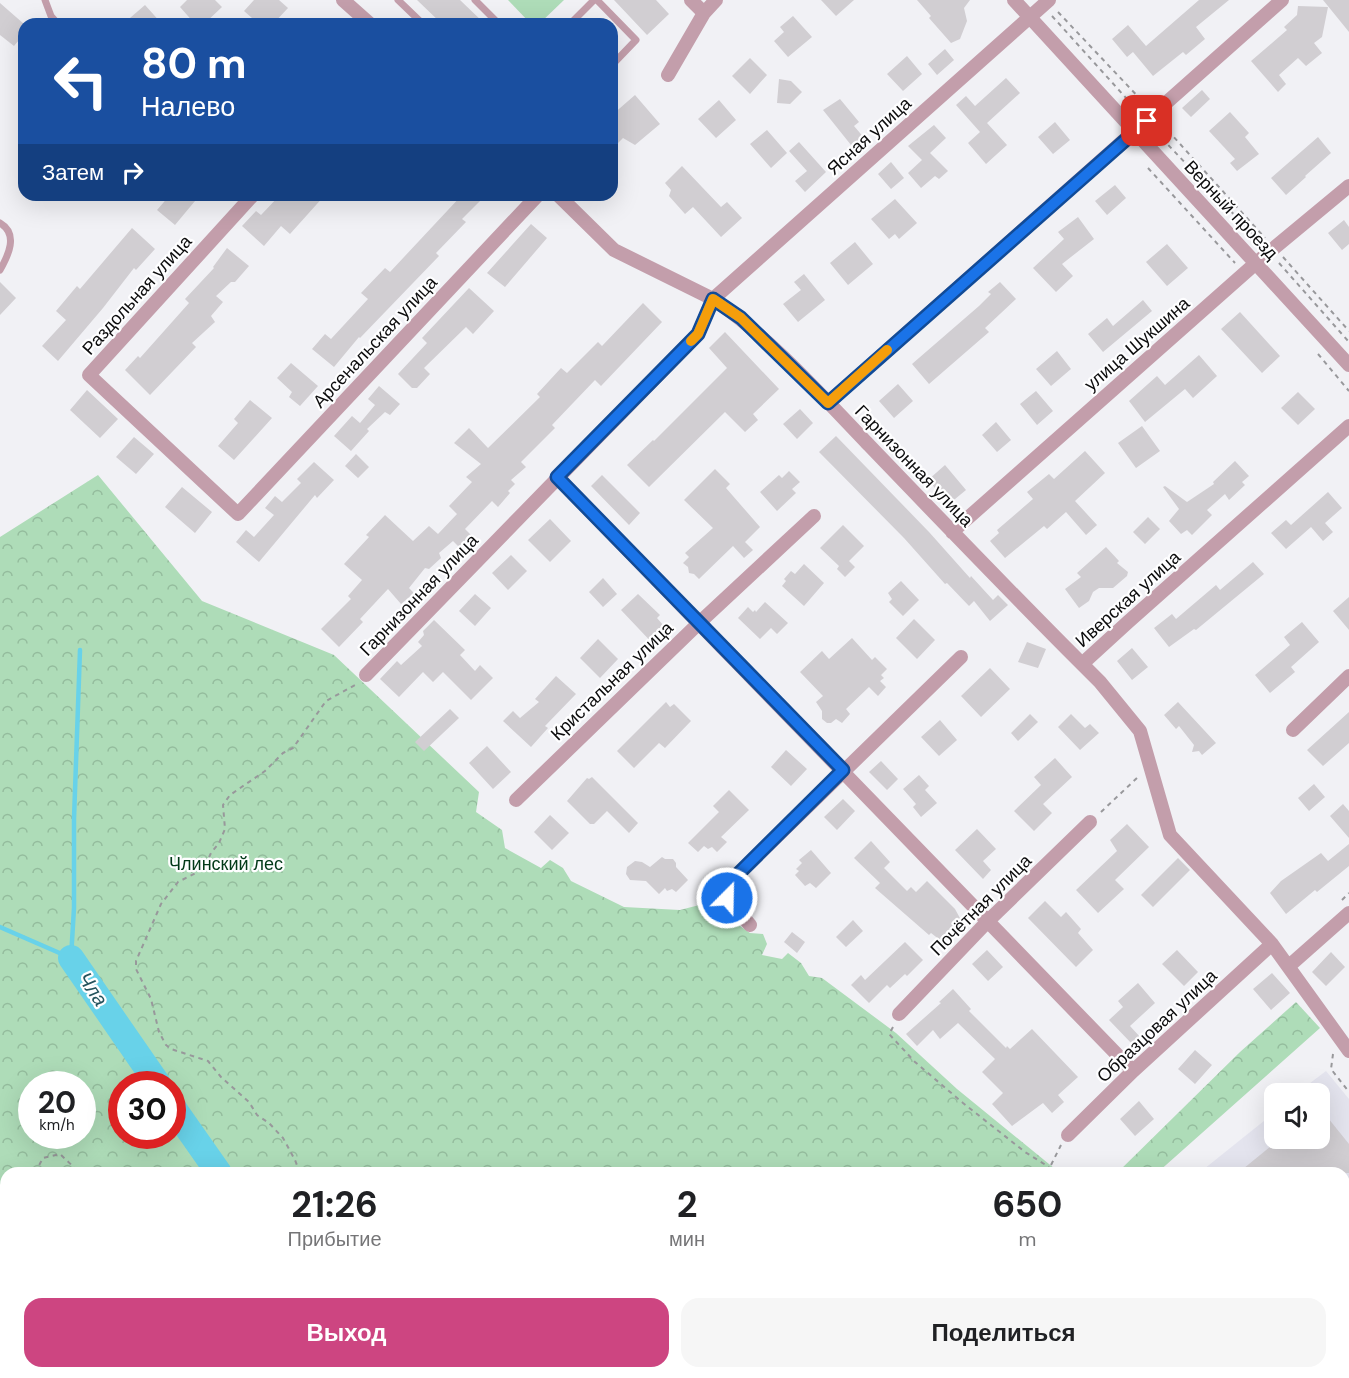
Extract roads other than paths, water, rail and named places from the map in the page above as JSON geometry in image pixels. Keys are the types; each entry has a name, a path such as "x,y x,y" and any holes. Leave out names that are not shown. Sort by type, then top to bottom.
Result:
{"street":[{"path":"343,0 363,18"},
{"path":"691,0 704,13"},
{"path":"668,75 704,13 716,0"},
{"name":"Верный проезд","path":"1014,0 1349,365"},
{"path":"828,403 1282,0"},
{"name":"Ясная улица","path":"713,299 1046,2"},
{"name":"улица Шукшина","path":"952,532 1256,263 1349,186"},
{"name":"Раздольная улица","path":"238,514 89,375 248,201"},
{"name":"Арсенальская улица","path":"238,514 532,201"},
{"name":"Гарнизонная улица","path":"564,201 614,250 713,299 741,318 828,403 1082,664"},
{"name":"Гарнизонная улица","path":"366,675 698,334 713,299"},
{"name":"Иверская улица","path":"1349,426 1082,664 1100,682 1140,731 1170,835 1272,944 1349,1051"},
{"path":"557,477 1133,1071"},
{"name":"Кристальная улица","path":"516,800 699,622 814,516"},
{"path":"750,925 727,898 726,886 961,657"},
{"path":"1293,730 1349,676"},
{"name":"Почётная улица","path":"899,1014 988,921 1090,822"},
{"path":"1289,966 1349,913"},
{"name":"Образцовая улица","path":"1068,1135 1133,1071 1272,944"}],"lane":[{"path":"45,0 53,18"},
{"path":"398,0 417,18"},
{"path":"475,0 494,18"},
{"path":"576,18 596,0 614,18"},
{"path":"618,22 636,40 618,59"},
{"path":"0,223 8,230 10,237 10,249 0,270"}],"waterway":[{"path":"0,927 71,958 80,650"},
{"name":"Чла","path":"71,958 149,1071"},
{"name":"Чла","path":"186,1126 215,1167"}],"park label":[{"name":"Члинский лес","path":"226,864"}]}
